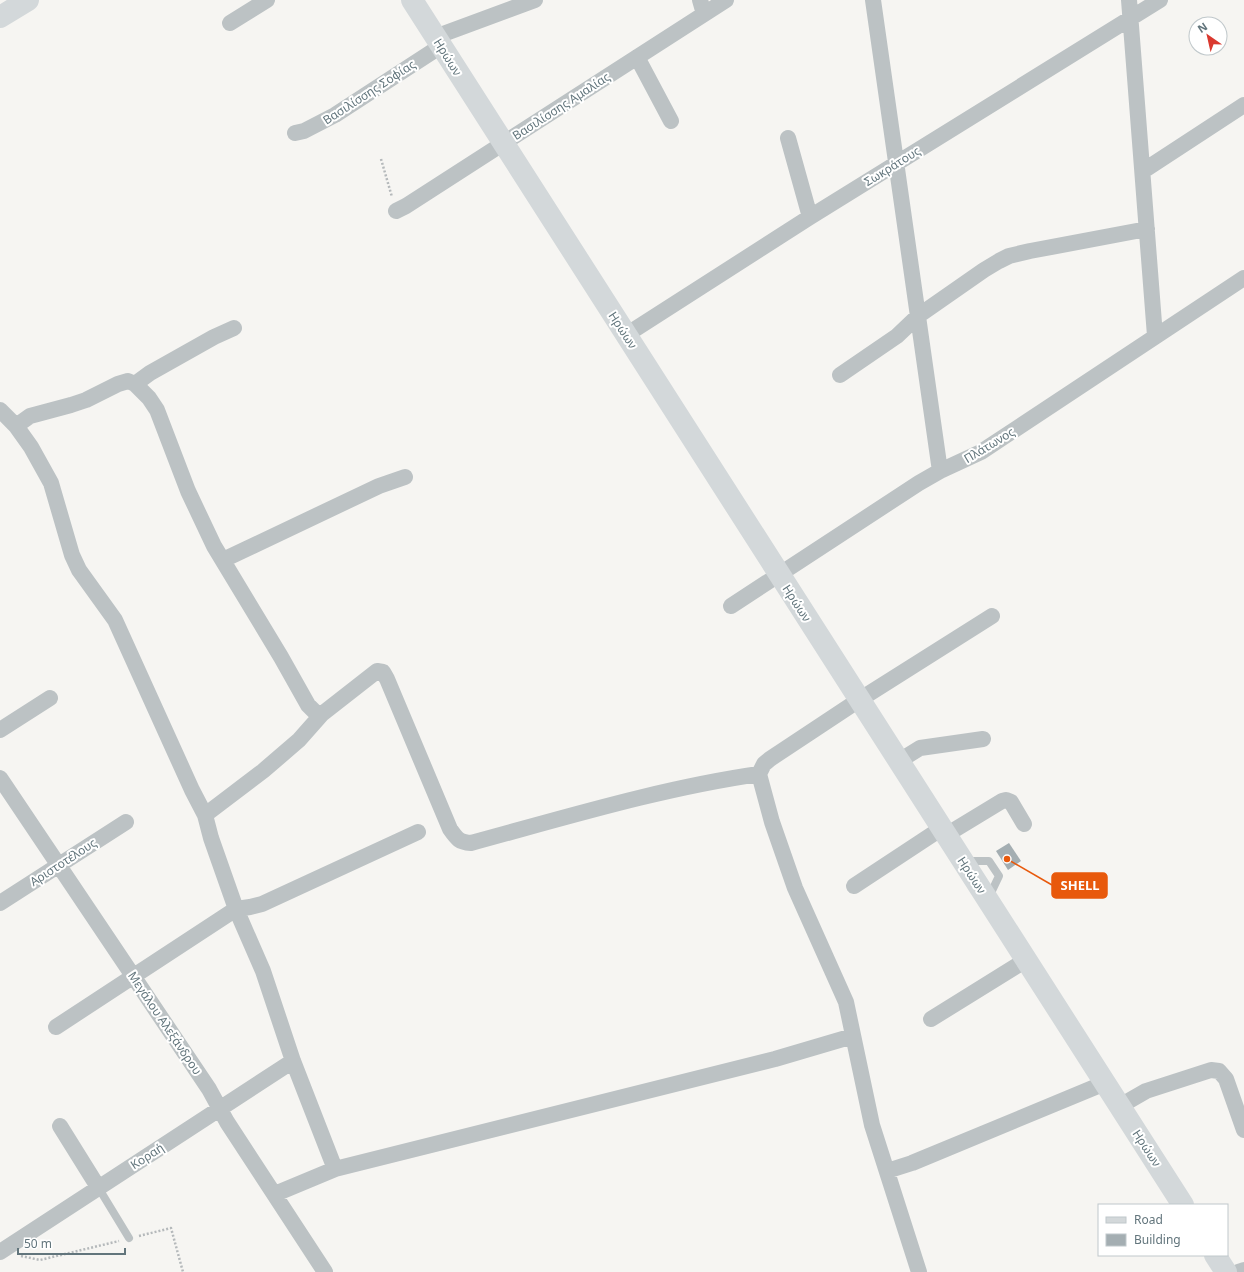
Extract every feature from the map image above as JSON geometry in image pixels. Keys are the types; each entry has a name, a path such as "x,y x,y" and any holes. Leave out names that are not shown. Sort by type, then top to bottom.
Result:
{"street":[{"path":"0,17 28,0"},
{"path":"230,23 267,0"},
{"name":"Ηρώων","path":"412,0 1182,1204"},
{"name":"Βασιλίσσης Σοφίας","path":"295,133 304,131 335,116 438,42 535,0"},
{"name":"Βασιλίσσης Αμαλίας","path":"396,211 637,57 702,7 726,0"},
{"path":"873,0 940,472"},
{"path":"1130,0 1155,336"},
{"name":"Σωκράτους","path":"626,335 810,217 1160,0"},
{"path":"637,57 671,121"},
{"path":"1143,171 1244,104"},
{"path":"788,138 810,217"},
{"path":"840,375 896,336 918,316 984,270 1009,256 1147,229"},
{"name":"Πλάτωνος","path":"732,606 919,483 981,452 1244,278"},
{"path":"135,384 150,373 214,337 234,328"},
{"path":"16,426 30,416 86,400 118,384 128,381 135,384 149,398 157,410 188,491 214,546 308,705 314,711 322,714"},
{"path":"0,410 16,426 35,452 51,483 72,555 79,570 115,620 192,790 205,815 213,844 236,909 263,971 293,1061 336,1169"},
{"path":"223,560 379,486 405,477"},
{"path":"919,1272 872,1125 846,1002 808,920 783,856 759,774 764,764 770,759 859,700 992,616"},
{"path":"205,815 263,771 299,740 322,714 371,674 377,671 383,672 387,678 450,829 462,842 472,843 629,800 704,783 759,774"},
{"path":"0,730 50,698"},
{"path":"899,761 920,748 983,739"},
{"name":"Μεγάλου Αλεξάνδρου","path":"0,778 209,1090 227,1122 276,1194 325,1272"},
{"path":"854,886 944,832 1002,801 1006,800 1011,802 1024,824"},
{"name":"Αριστοτέλους","path":"0,903 126,822"},
{"path":"56,1027 236,909 250,908 262,904 418,832"},
{"path":"931,1019 1026,960"},
{"path":"276,1194 336,1169 775,1059 853,1036"},
{"name":"Κοραή","path":"0,1251 293,1061"},
{"path":"1120,1106 1146,1091 1211,1070 1219,1071 1226,1079 1244,1130"},
{"path":"887,1172 1105,1083"},
{"path":"60,1126 98,1188"},
{"path":"1216,1256 1226,1272"},
{"path":"1238,1272 1244,1270"}],"lane":[{"path":"98,1188 129,1238"}],"path":[{"path":"381,159 396,211"},
{"path":"0,1251 40,1260 171,1228 183,1272"}],"building":[{"path":"1009,843 1021,861 1008,870 996,851"}],"place":[{"name":"SHELL","path":"1007,859"}]}
